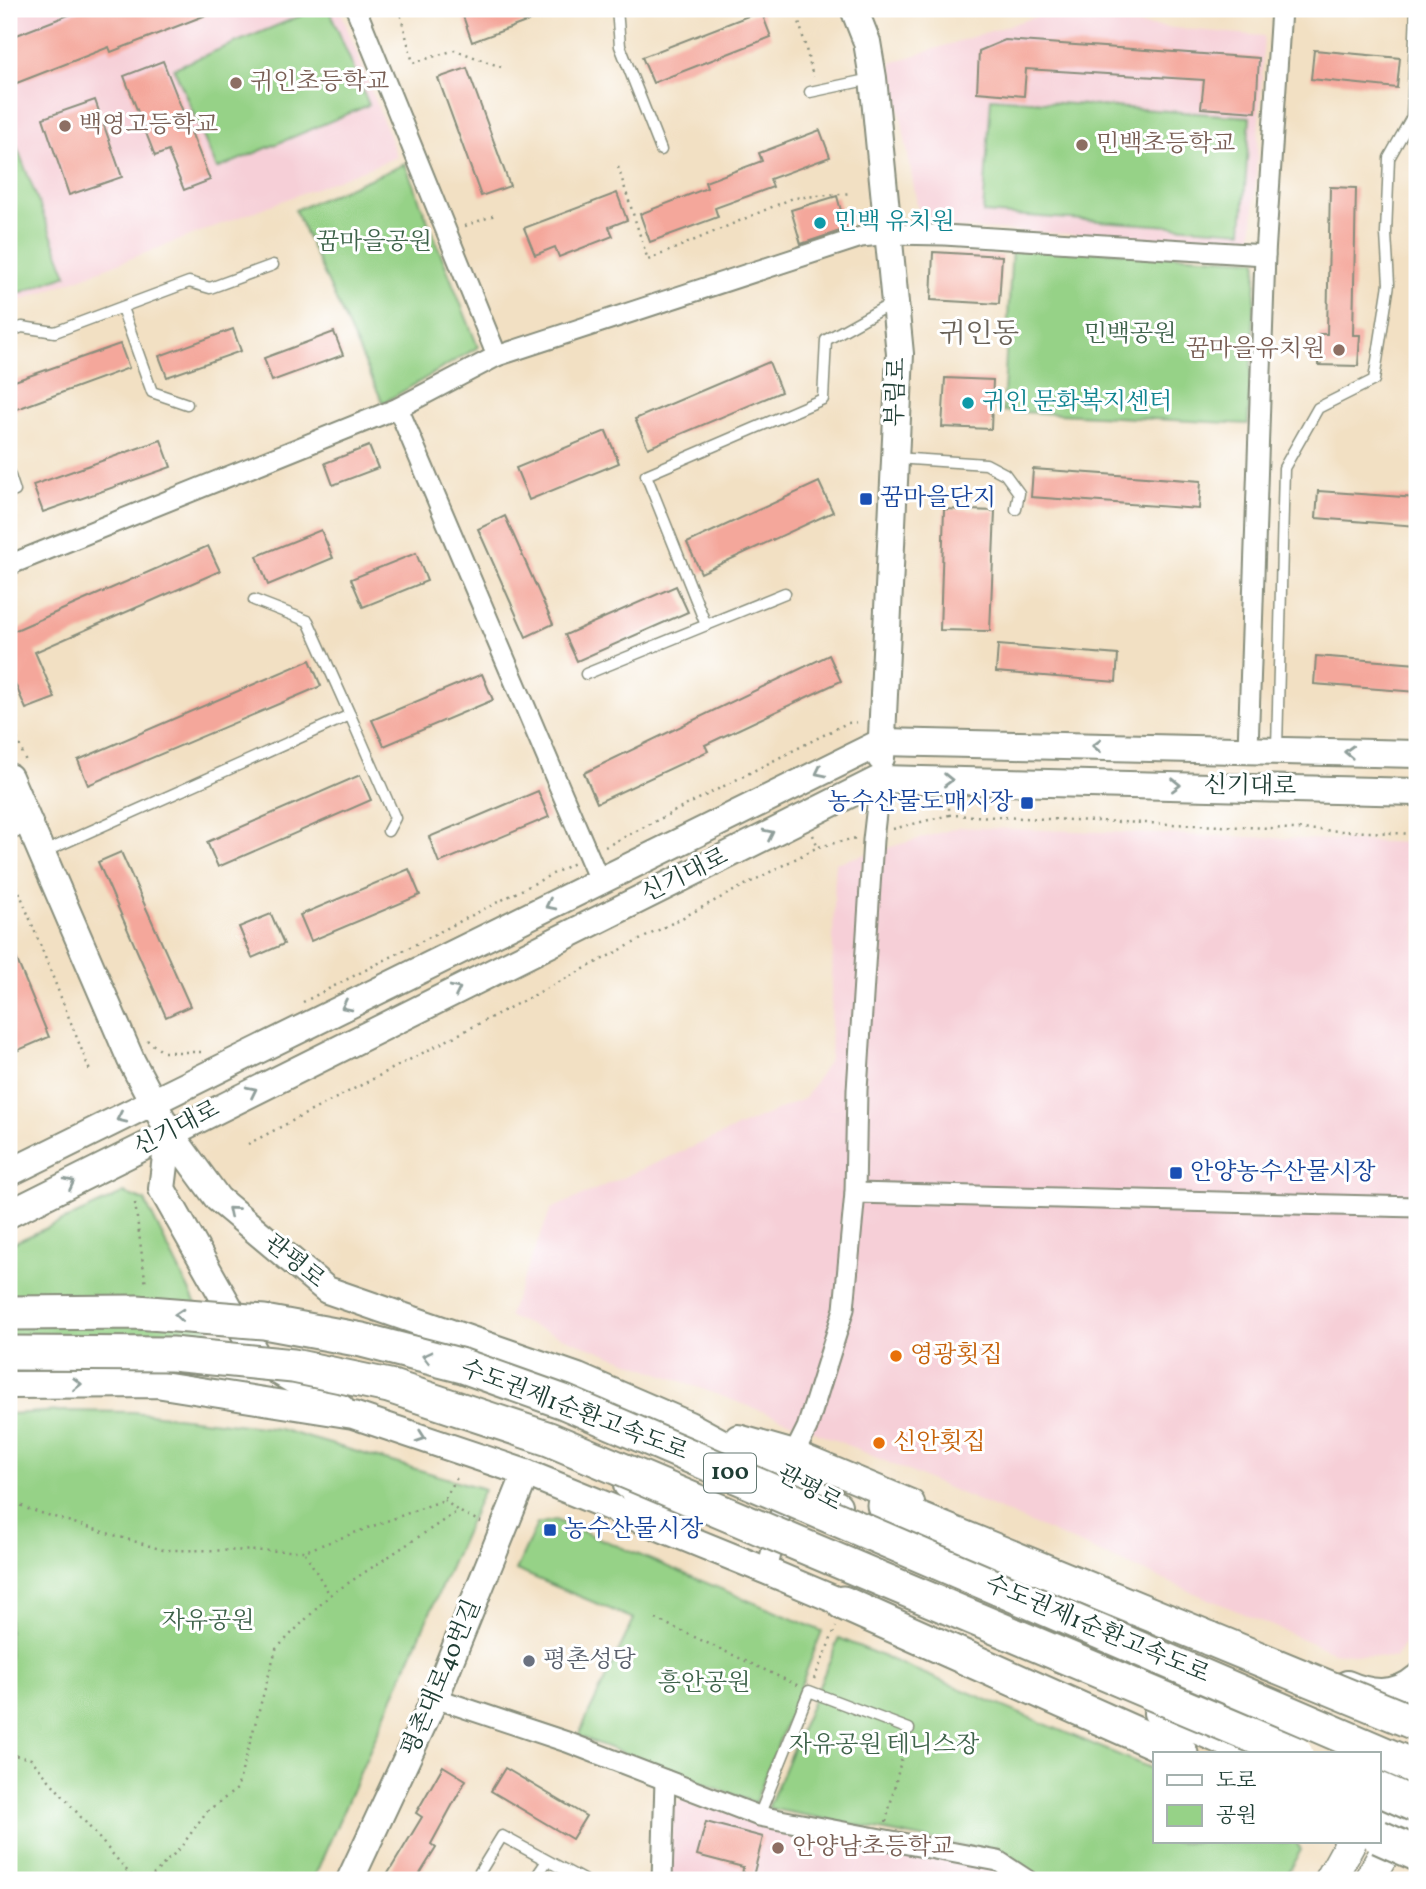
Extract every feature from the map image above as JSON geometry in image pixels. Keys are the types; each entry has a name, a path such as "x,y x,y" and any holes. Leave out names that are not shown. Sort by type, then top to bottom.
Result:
{"highway":[{"name":"수도권제1순환고속도로","path":"9,1313 137,1312 264,1322 362,1340 463,1366 564,1402 1414,1743"},
{"name":"수도권제1순환고속도로","path":"9,1353 172,1354 293,1366 389,1386 549,1439 1291,1752"},
{"path":"884,1505 1211,1639 1414,1743"},
{"path":"839,1615 1172,1752"},
{"path":"1380,1791 1402,1816 1417,1854"}],"main road":[{"path":"1380,1789 1414,1743"},
{"path":"1369,1880 1402,1816"},
{"path":"1329,1880 1350,1843"}],"street":[{"path":"356,9 497,356"},
{"name":"부림로","path":"855,9 867,41 873,78 900,354 880,779"},
{"path":"1248,749 1265,255 1281,9"},
{"path":"9,565 398,408 497,356 861,237 890,233 1265,255"},
{"path":"398,408 599,880"},
{"name":"신기대로","path":"9,1173 882,742 1417,754"},
{"name":"관평로","path":"9,778 18,826 41,854 131,1060 169,1132 218,1199 327,1290 578,1377 791,1466 924,1552 1414,1743"},
{"path":"770,1558 791,1466 807,1429 844,1309 855,1193 857,1090 873,841 880,779"},
{"name":"신기대로","path":"9,1214 880,779 1417,792"},
{"path":"169,1132 162,1189 259,1360 354,1415"},
{"path":"855,1193 1417,1207"},
{"path":"327,1290 572,1357 607,1370 791,1466 884,1505"},
{"path":"9,1360 259,1360 419,1408 547,1452 627,1485 770,1558 1246,1752"},
{"path":"9,1385 156,1384 354,1415 526,1473 713,1549 770,1558 839,1615"},
{"path":"791,1466 1353,1687 1373,1692 1392,1691 1407,1687 1417,1678"},
{"name":"평촌대로40번길","path":"351,1880 435,1698 526,1473"},
{"path":"627,1485 713,1549"},
{"path":"435,1698 567,1742 759,1816 998,1861 1027,1880"},
{"path":"662,1880 665,1780"},
{"path":"1323,1880 1333,1855 1329,1843"}],"lane":[{"path":"617,9 620,46 661,150"},
{"path":"1277,750 1284,468 1318,408 1374,380 1390,284 1386,234 1389,159 1412,117 1416,9"},
{"path":"813,91 873,78"},
{"path":"9,332 22,327 55,332 189,282 210,288 273,265"},
{"path":"706,625 646,475 823,399 825,340 894,302"},
{"path":"122,308 152,392 187,404"},
{"path":"894,458 986,464 1005,474 1019,493 1016,509"},
{"path":"9,473 15,491"},
{"path":"586,674 785,593"},
{"path":"254,600 308,621 395,818 388,831"},
{"path":"41,854 350,715"},
{"path":"759,1816 809,1691 909,1729"},
{"path":"475,1880 502,1836 583,1880"},
{"path":"534,1880 547,1861"}],"path":[{"path":"399,9 413,63 455,50 501,67"},
{"path":"796,9 813,91"},
{"path":"618,167 648,260 793,198 852,193"},
{"path":"447,232 495,215"},
{"path":"949,815 1417,834"},
{"path":"248,1144 818,847"},
{"path":"9,866 90,1071"},
{"path":"135,1203 147,1294"},
{"path":"9,1499 28,1508 163,1550 305,1551 444,1500 460,1472"},
{"path":"444,1500 458,1511 481,1522"},
{"path":"148,1880 181,1847 207,1811 237,1789 276,1649 330,1595 458,1511"},
{"path":"305,1551 330,1595"},
{"path":"656,1619 809,1691 839,1615"},
{"path":"882,1839 909,1729"},
{"path":"9,1754 31,1759 135,1880"}],"shaded area":[{"name":"귀인초등학교","path":"9,9 340,9 397,157 9,305"},
{"name":"민백초등학교","path":"1038,16 1264,36 1252,244 921,226 891,63"},
{"path":"960,827 1417,843 1417,1624 1395,1658 1333,1652 807,1428 508,1317 551,1209 805,1098 830,1058 835,863"},
{"name":"안양남초등학교","path":"683,1799 782,1828 990,1868 1008,1880 669,1880 673,1806"}],"green space":[{"path":"317,9 329,9 369,105 217,169 174,68"},
{"path":"991,98 1250,117 1242,231 983,213"},
{"path":"11,132 67,275 9,297 9,133"},
{"name":"꿈마을공원","path":"405,164 478,347 383,403 295,210"},
{"name":"민백공원","path":"1012,246 1257,260 1248,424 1003,411"},
{"path":"124,1193 145,1201 222,1357 9,1349 9,1245"},
{"name":"자유공원","path":"63,1411 133,1412 279,1429 484,1489 313,1880 9,1880 9,1414"},
{"name":"흥안공원","path":"555,1520 822,1631 755,1803 578,1736 634,1619 516,1570 537,1524"},
{"name":"자유공원 테니스장","path":"839,1638 1153,1769 1153,1843 1297,1843 1301,1850 1283,1880 1043,1880 1004,1854 768,1808"}],"building":[{"path":"84,9 219,10 111,52 109,47 9,86 9,38"},
{"path":"482,9 558,10 472,42 463,16"},
{"path":"761,11 771,37 653,83 642,57"},
{"path":"1005,40 1259,58 1256,112 1201,108 1204,80 1026,69 1024,96 977,92 979,51"},
{"path":"1314,50 1400,58 1397,88 1311,79"},
{"path":"163,61 210,180 184,190 168,151 155,156 124,76"},
{"path":"467,68 510,186 481,196 438,78"},
{"path":"95,100 122,177 69,195 43,118"},
{"path":"820,130 830,157 770,179 773,187 715,208 718,217 650,242 640,214 707,188 705,182 762,161 759,153"},
{"path":"1330,187 1356,188 1353,335 1360,335 1358,366 1318,365 1319,334 1327,334"},
{"path":"617,193 627,220 609,227 613,236 559,257 555,247 535,255 524,228"},
{"name":"민백 유치원","path":"837,196 846,229 801,244 791,210"},
{"path":"933,252 1002,256 999,304 931,300"},
{"path":"233,329 241,351 167,377 159,356"},
{"path":"334,332 343,355 272,381 264,358"},
{"path":"120,344 129,368 9,412 9,383"},
{"path":"769,362 781,392 648,448 635,419"},
{"name":"귀인 문화복지센터","path":"945,378 993,380 991,429 942,427"},
{"path":"606,431 619,463 529,500 516,468"},
{"path":"161,440 171,467 43,512 33,485"},
{"path":"369,446 378,468 333,485 325,463"},
{"path":"1033,469 1201,481 1199,509 1031,497"},
{"path":"819,482 833,512 701,573 687,543"},
{"path":"1318,491 1417,498 1417,526 1316,518"},
{"path":"944,509 995,511 990,631 940,630"},
{"path":"505,516 553,624 526,637 478,529"},
{"path":"321,530 333,558 268,585 257,556"},
{"path":"208,546 220,571 35,652 55,698 26,709 9,670 9,633"},
{"path":"416,553 427,581 363,607 351,579"},
{"path":"676,586 688,612 577,661 565,635"},
{"path":"998,645 1118,655 1116,682 996,672"},
{"path":"829,655 841,681 705,745 708,751 597,803 584,773"},
{"path":"1316,656 1417,664 1417,692 1314,684"},
{"path":"310,660 321,686 88,785 78,760"},
{"path":"482,674 493,700 384,746 372,720"},
{"path":"360,775 371,800 218,867 207,842"},
{"path":"538,791 549,817 439,863 429,837"},
{"path":"121,852 190,1006 166,1017 98,862"},
{"path":"409,869 420,895 311,941 300,915"},
{"path":"271,914 284,944 252,958 239,927"},
{"path":"9,941 49,1037 14,1052 9,1041"},
{"path":"443,1766 466,1780 431,1844 436,1848 416,1880 384,1880 422,1817 416,1813"},
{"path":"505,1768 586,1816 572,1839 491,1791"},
{"path":"706,1822 763,1837 752,1880 742,1880 743,1867 697,1855"}],"place":[{"name":"귀인초등학교","path":"236,83"},
{"name":"백영고등학교","path":"65,126"},
{"name":"민백초등학교","path":"1082,145"},
{"name":"민백 유치원","path":"820,223"},
{"name":"꿈마을유치원","path":"1339,350"},
{"name":"귀인 문화복지센터","path":"968,403"},
{"name":"꿈마을단지","path":"866,499"},
{"name":"농수산물도매시장","path":"1027,803"},
{"name":"안양농수산물시장","path":"1176,1173"},
{"name":"영광횟집","path":"896,1356"},
{"name":"신안횟집","path":"879,1443"},
{"name":"농수산물시장","path":"550,1530"},
{"name":"평촌성당","path":"529,1661"},
{"name":"안양남초등학교","path":"778,1848"}],"district":[{"name":"귀인동","path":"979,334"}]}
